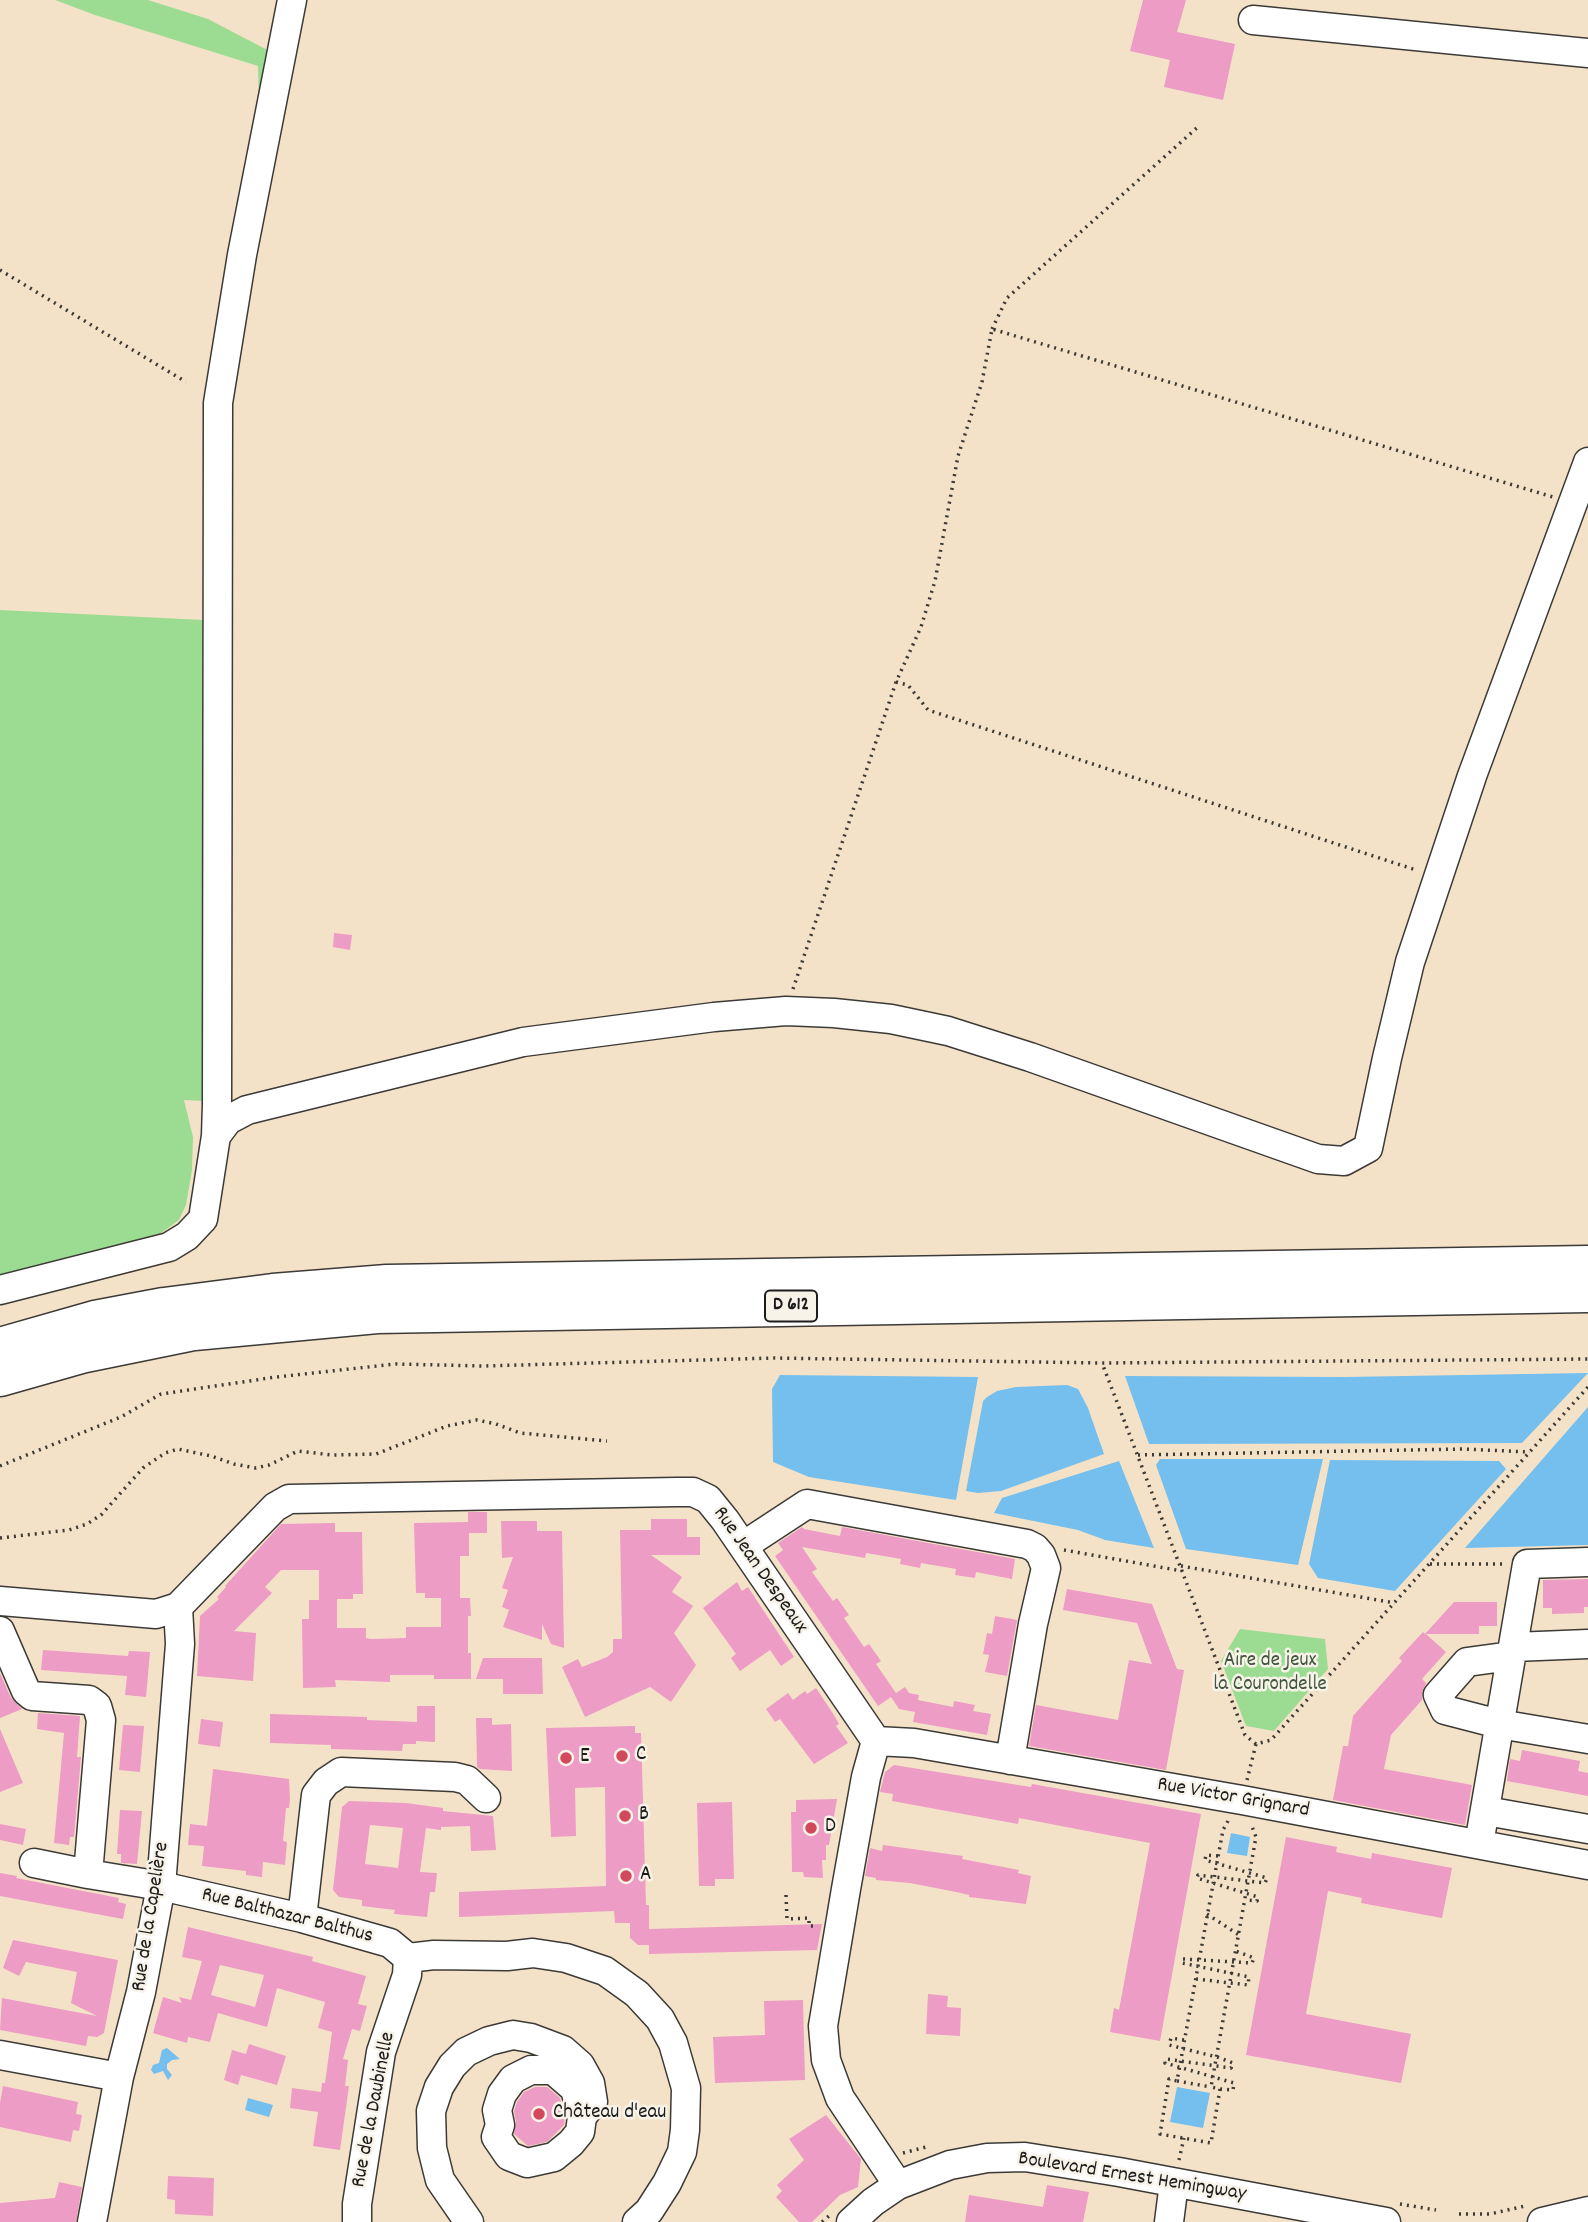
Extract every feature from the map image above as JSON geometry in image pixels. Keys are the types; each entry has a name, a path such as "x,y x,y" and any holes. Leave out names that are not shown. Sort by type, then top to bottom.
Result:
{"highway":[{"path":"0,1322 129,1289 227,1273 327,1265 412,1263 642,1266 719,1279"},
{"name":"D 612","path":"0,1347 95,1320 164,1307 296,1290 438,1283 1588,1265"},
{"name":"D 612","path":"0,1377 81,1354 194,1331 377,1314 1588,1293"}],"street":[{"path":"0,1290 169,1247 187,1236 203,1219 216,1136 218,403 242,255 292,0"},
{"path":"1253,20 1588,53"},
{"path":"216,1136 228,1119 247,1110 523,1042 714,1017 786,1011 891,1019 948,1031 1030,1057 1318,1159 1344,1161 1368,1148 1410,962 1472,776 1588,462"},
{"name":"Rue Jean Despeaux","path":"178,1607 275,1507 289,1499 692,1492 708,1499 743,1546 876,1741"},
{"path":"743,1546 807,1504 1027,1544 1035,1548 1046,1569 1033,1624 1010,1760"},
{"path":"1479,1844 1527,1564 1588,1562"},
{"path":"0,1601 156,1615 178,1607"},
{"name":"Rue de la Capelière","path":"92,2222 119,2077 141,1992 161,1886 180,1644 178,1607"},
{"path":"0,1631 26,1690 32,1696 89,1700 97,1706 101,1720 88,1874"},
{"path":"1588,1644 1513,1651 1467,1662 1438,1695 1445,1710 1499,1724 1588,1739"},
{"path":"876,1741 866,1777 823,2026 826,2060 839,2098 898,2185"},
{"name":"Rue Victor Grignard","path":"876,1741 914,1743 1241,1800 1588,1865"},
{"path":"302,1917 316,1795 333,1777 341,1772 455,1777 467,1780 486,1798"},
{"path":"1486,1811 1588,1829"},
{"name":"Rue Balthazar Balthus","path":"34,1864 161,1886 302,1917 390,1943 408,1958"},
{"path":"408,1958 533,1953 566,1958 605,1971 637,1994 660,2019 673,2043 686,2088 685,2130 682,2152 667,2183 649,2211 637,2222"},
{"name":"Rue de la Daubinelle","path":"357,2222 357,2204 381,2052 407,1975 408,1958"},
{"path":"469,2222 440,2180 432,2148 431,2111 439,2087 452,2066 466,2052 489,2041 513,2035 531,2038 563,2050 580,2065 590,2083 593,2102 582,2117"},
{"path":"0,2055 119,2077"},
{"name":"Boulevard Ernest Hemingway","path":"851,2222 873,2202 898,2185 950,2165 987,2158 1025,2157 1386,2222"},
{"path":"1169,2222 1174,2183"},
{"path":"1542,2222 1588,2211"}],"path":[{"path":"786,1011 896,682 921,627 935,581 958,456 982,382 992,329 1007,298 1200,125"},
{"path":"0,270 186,382"},
{"path":"992,329 1574,504"},
{"path":"896,682 908,685 928,710 1425,873 1441,867"},
{"path":"0,1466 121,1417 161,1394 276,1377 396,1364 483,1366 774,1358 1102,1363 1588,1359"},
{"path":"1102,1363 1245,1735 1256,1744"},
{"path":"1256,1744 1271,1740 1588,1387"},
{"path":"0,1538 69,1530 87,1524 101,1515 143,1468 165,1453 178,1449 256,1468 298,1451 332,1455 376,1454 447,1426 477,1420 520,1433 553,1435 572,1440 607,1441"},
{"path":"1138,1455 1462,1449 1530,1452"},
{"path":"1041,1555 1065,1550 1395,1604"},
{"path":"1430,1564 1527,1564"},
{"path":"1177,2081 1223,1830 1241,1800 1256,1744"},
{"path":"1211,2087 1256,1836 1241,1800"},
{"path":"1218,1856 1206,1855 1205,1860 1266,1878 1265,1883 1198,1875 1197,1878 1246,1897"},
{"path":"786,1895 787,1919 809,1918 809,1926 819,1926 816,1945 836,1948"},
{"path":"1208,1914 1239,1935"},
{"path":"1196,1979 1248,1985 1249,1977 1182,1962 1183,1959 1252,1964 1254,1958 1236,1951"},
{"path":"1180,2064 1231,2068 1233,2063 1169,2046 1171,2038 1184,2040"},
{"path":"1180,2064 1234,2083 1233,2090 1169,2079 1160,2134 1211,2143 1220,2089"}],"green space":[{"path":"55,0 148,0 208,19 277,55 259,105 258,66"},
{"path":"0,610 204,620 204,1101 184,1100 193,1137 192,1170 186,1205 179,1220 157,1236 0,1279"},
{"name":"Aire de jeux la Courondelle","path":"1240,1629 1325,1639 1328,1669 1274,1731 1246,1726 1221,1661"}],"water":[{"path":"1588,1373 1522,1443 1149,1444 1125,1376 1344,1377"},
{"path":"780,1375 978,1377 956,1500 809,1477 773,1462 772,1389"},
{"path":"1067,1385 1078,1389 1088,1408 1104,1454 1001,1491 966,1491 983,1401 997,1391 1016,1387"},
{"path":"1588,1407 1588,1545 1465,1548"},
{"path":"1160,1459 1323,1459 1298,1565 1186,1549 1156,1465"},
{"path":"1330,1460 1499,1461 1506,1469 1395,1591 1318,1578 1309,1564"},
{"path":"1119,1461 1154,1548 1105,1540 1078,1530 994,1513 1002,1498"},
{"path":"1231,1833 1250,1837 1247,1856 1227,1853"},
{"path":"167,2048 180,2059 167,2064 172,2075 168,2080 163,2071 154,2074 151,2070 153,2065 159,2063 162,2050"},
{"path":"1177,2087 1210,2093 1203,2128 1170,2122"},
{"path":"248,2098 273,2105 269,2117 245,2110"}],"building":[{"path":"1143,0 1186,0 1177,32 1235,44 1223,100 1164,87 1170,60 1130,51"},
{"path":"334,933 352,935 350,950 333,947"},
{"path":"468,1512 487,1512 487,1533 469,1533 469,1556 460,1556 460,1598 470,1598 468,1653 471,1653 471,1679 434,1679 434,1675 390,1675 390,1682 335,1680 336,1687 303,1688 302,1619 309,1619 309,1600 319,1600 319,1570 281,1570 265,1587 272,1593 234,1631 256,1633 253,1681 197,1676 200,1616 219,1599 217,1597 225,1586 281,1524 335,1523 335,1532 362,1532 363,1594 353,1594 353,1599 337,1599 337,1628 366,1628 366,1638 371,1639 406,1638 406,1627 441,1627 441,1598 425,1598 425,1593 416,1593 414,1523 468,1522"},
{"path":"651,1519 687,1519 687,1537 700,1537 700,1555 651,1555 682,1577 672,1592 693,1606 674,1633 696,1665 671,1702 650,1687 585,1717 562,1667 578,1659 582,1667 607,1657 613,1652 613,1639 622,1639 620,1530 651,1530"},
{"path":"501,1521 537,1521 537,1531 562,1531 564,1648 551,1644 542,1624 542,1640 503,1627 509,1610 502,1607 508,1590 502,1588 513,1557 502,1558"},
{"path":"802,1527 840,1536 842,1527 1015,1559 1012,1579 976,1572 975,1578 955,1575 956,1569 921,1563 920,1568 900,1564 901,1559 866,1553 865,1558 802,1547 817,1569 812,1572 833,1601 837,1598 849,1615 844,1618 864,1647 869,1644 881,1661 876,1664 896,1693 905,1687 909,1693 919,1695 918,1700 953,1707 954,1701 975,1705 973,1711 991,1714 987,1735 913,1722 915,1712 899,1709 891,1697 878,1706 775,1556 783,1550 778,1543"},
{"path":"1588,1579 1588,1607 1584,1607 1584,1613 1552,1614 1552,1608 1543,1608 1543,1580"},
{"path":"737,1582 742,1591 748,1587 794,1657 781,1666 770,1650 740,1671 731,1658 736,1654 703,1608"},
{"path":"1067,1589 1152,1604 1177,1669 1184,1670 1166,1770 1029,1746 1036,1705 1118,1720 1129,1660 1152,1664 1137,1623 1063,1610"},
{"path":"1454,1602 1497,1602 1497,1626 1479,1626 1479,1634 1426,1634 1446,1652 1422,1679 1426,1683 1422,1700 1391,1735 1384,1769 1472,1785 1465,1825 1333,1800 1343,1746 1348,1746 1353,1716 1402,1661 1399,1658"},
{"path":"995,1616 1017,1620 1007,1676 985,1672 989,1655 983,1654 987,1633 992,1634"},
{"path":"43,1650 128,1656 129,1651 150,1652 146,1697 125,1695 127,1676 41,1670"},
{"path":"483,1658 542,1658 543,1694 503,1694 503,1679 476,1679"},
{"path":"0,1673 11,1698 22,1709 0,1718"},
{"path":"816,1688 848,1743 814,1764 780,1719 775,1722 766,1709 788,1693 793,1700 805,1691 807,1694"},
{"path":"417,1706 435,1706 435,1742 416,1741 416,1744 403,1744 402,1751 331,1749 331,1745 270,1743 270,1714 367,1717 367,1720 417,1722"},
{"path":"38,1713 80,1716 77,1757 81,1757 74,1837 70,1837 69,1845 54,1843 64,1733 37,1729"},
{"path":"476,1718 492,1718 492,1725 511,1724 512,1771 477,1767"},
{"path":"201,1719 223,1722 220,1747 198,1744"},
{"path":"123,1725 144,1726 140,1772 119,1770"},
{"path":"635,1726 635,1733 641,1733 649,1929 822,1924 817,1950 649,1954 649,1945 638,1945 630,1938 630,1923 615,1923 614,1911 459,1917 459,1892 606,1886 605,1787 575,1788 576,1836 551,1837 546,1728"},
{"path":"0,1729 23,1783 0,1792"},
{"path":"1522,1750 1580,1761 1578,1771 1588,1773 1588,1796 1507,1781 1510,1759 1520,1761"},
{"path":"894,1765 1031,1787 1032,1784 1201,1814 1160,2041 1110,2032 1114,2008 1119,2010 1150,1843 1019,1818 1018,1824 892,1801 893,1794 880,1792 885,1772"},
{"path":"213,1769 289,1779 290,1799 289,1808 286,1808 283,1841 287,1842 285,1865 263,1862 262,1877 246,1875 246,1871 202,1866 204,1846 188,1845 190,1824 207,1826"},
{"name":"D","path":"837,1799 829,1845 826,1845 826,1860 822,1860 823,1878 804,1877 803,1872 792,1872 791,1812 796,1812 796,1800"},
{"path":"349,1801 406,1803 443,1808 443,1811 493,1816 496,1850 471,1851 470,1826 441,1827 441,1830 426,1828 420,1872 437,1873 435,1892 430,1892 427,1917 394,1914 395,1910 362,1906 362,1900 339,1897 333,1890 342,1807","holes":["370,1825 403,1828 398,1868 365,1864"]},
{"path":"732,1802 734,1879 715,1879 715,1886 699,1886 697,1803"},
{"path":"120,1810 142,1811 137,1864 121,1863 121,1854 117,1854"},
{"path":"0,1824 26,1829 23,1845 0,1840"},
{"path":"1286,1837 1337,1847 1336,1852 1371,1859 1372,1853 1452,1868 1442,1918 1361,1903 1362,1898 1328,1891 1306,2014 1411,2034 1401,2083 1246,2055"},
{"path":"883,1845 963,1856 962,1859 1019,1870 1018,1873 1031,1876 1026,1904 969,1897 956,1892 865,1876 870,1848 882,1851"},
{"path":"0,1873 119,1898 118,1902 126,1904 123,1919 0,1896"},
{"path":"188,1927 313,1957 312,1961 366,1976 358,2004 367,2006 360,2031 352,2029 343,2059 348,2060 345,2086 349,2086 340,2150 313,2146 318,2112 290,2108 292,2088 321,2092 322,2083 325,2083 332,2032 318,2028 325,2002 277,1988 267,2027 218,2013 210,2042 188,2037 187,2043 153,2033 163,1997 182,2003 179,1997 191,2000 202,1961 182,1957","holes":["220,1965 264,1975 255,2007 211,1995"]},
{"path":"13,1940 118,1960 104,2033 97,2037 88,2036 86,2046 0,2030 2,1998 97,2016 71,2003 77,1972 26,1962 19,1976 3,1968"},
{"path":"928,1994 948,1996 947,2007 961,2008 960,2036 926,2034"},
{"path":"803,2000 805,2080 715,2083 713,2037 765,2035 764,2001"},
{"path":"249,2044 286,2056 277,2085 241,2075 238,2085 224,2080 232,2050 246,2054"},
{"path":"3,2086 78,2102 76,2114 82,2115 79,2131 73,2130 71,2142 0,2127"},
{"name":"Château d'eau","path":"535,2087 547,2087 560,2098 565,2118 564,2125 547,2142 528,2146 514,2134 514,2111 524,2092"},
{"path":"826,2115 861,2159 858,2187 840,2195 812,2222 799,2222 776,2197 782,2191 777,2185 804,2160 789,2139"},
{"path":"168,2176 214,2178 213,2216 175,2214 175,2200 167,2199"},
{"path":"59,2182 82,2187 76,2222 0,2222 0,2203 55,2198"},
{"path":"1047,2185 1089,2192 1083,2222 965,2222 969,2195 1043,2207"}],"place":[{"name":"C","path":"622,1756"},
{"name":"E","path":"566,1758"},
{"name":"B","path":"625,1816"},
{"name":"D","path":"811,1828"},
{"name":"A","path":"626,1876"},
{"name":"Château d'eau","path":"539,2114"}]}
